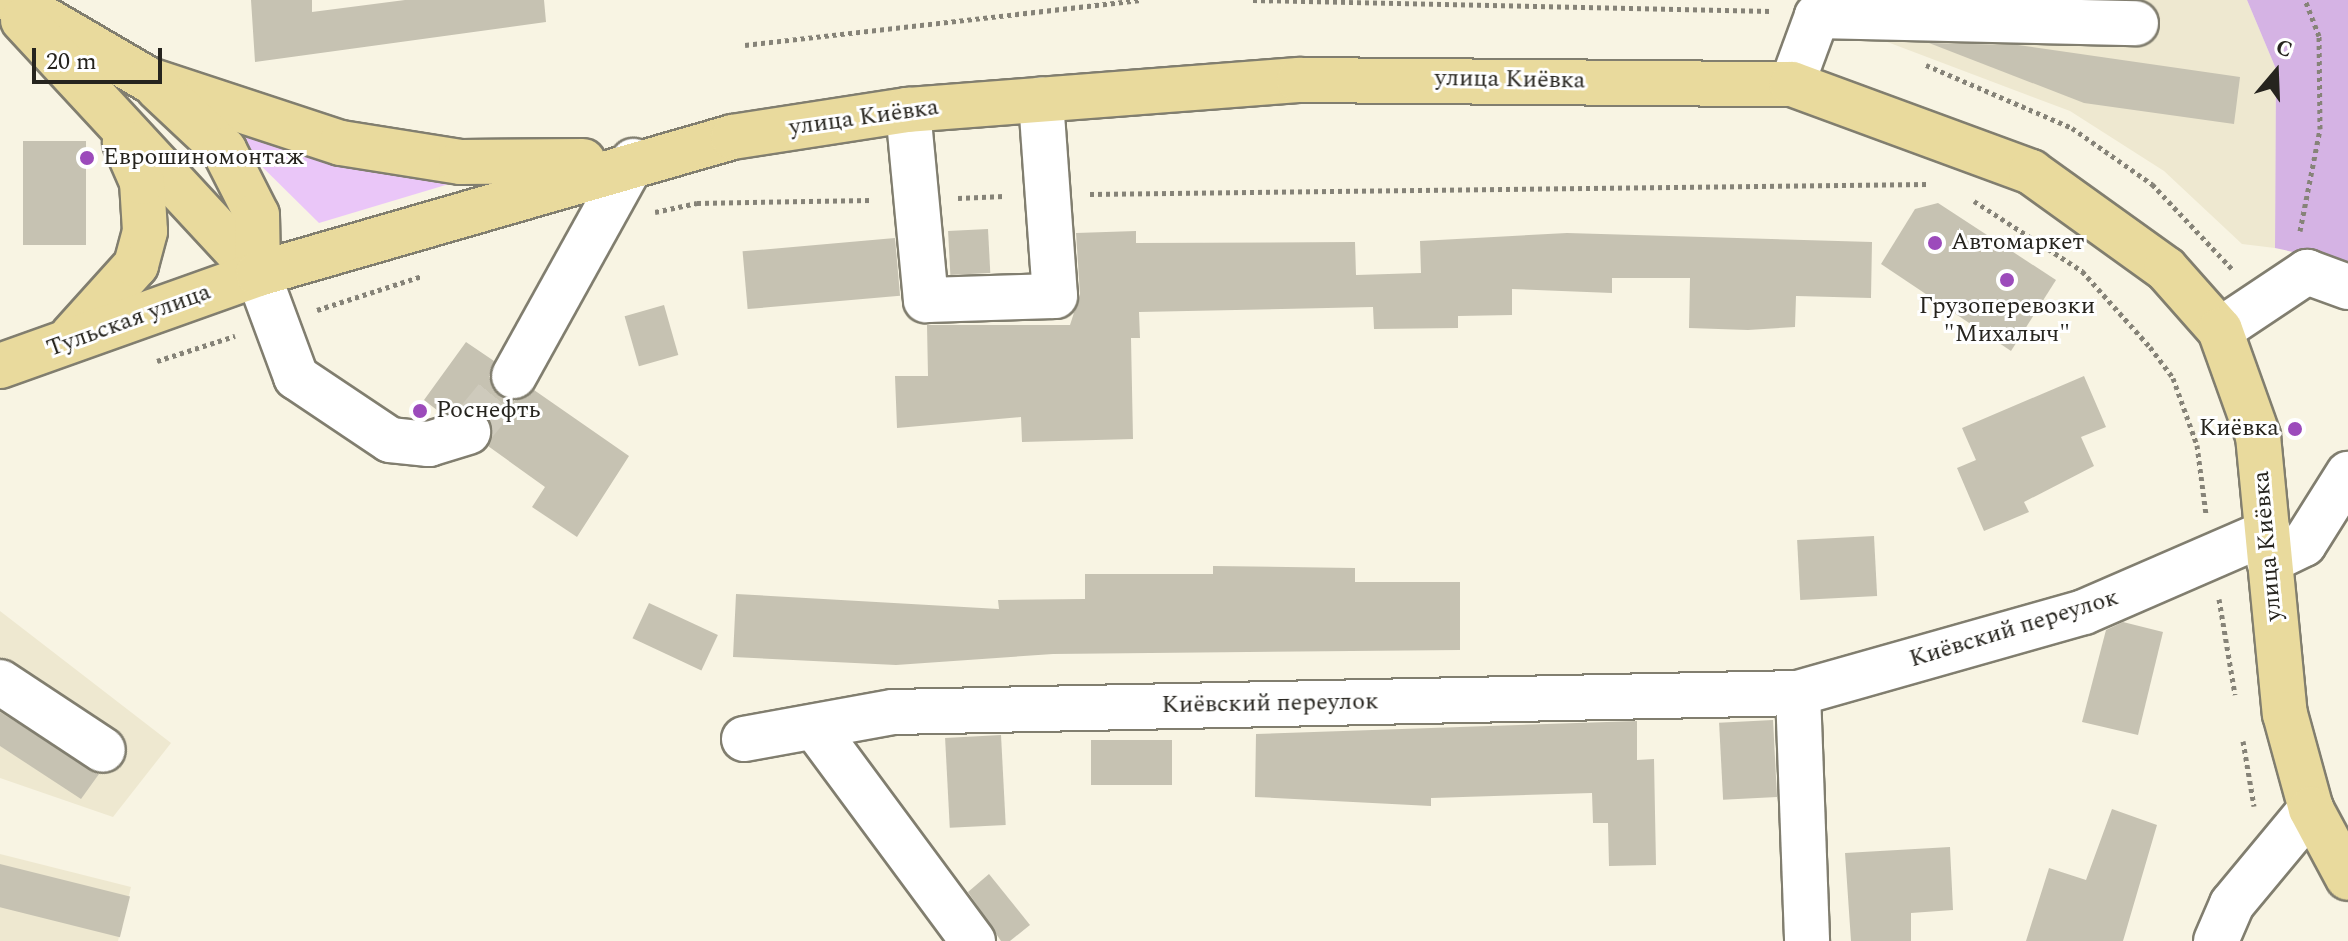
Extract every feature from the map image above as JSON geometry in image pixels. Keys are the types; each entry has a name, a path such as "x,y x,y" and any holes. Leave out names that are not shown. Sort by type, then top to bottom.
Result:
{"main road":[{"path":"6,0 121,133 258,274"},
{"path":"12,0 149,80 341,143 461,162 633,161"},
{"name":"улица Киёвка","path":"258,274 633,161 908,110 1357,77 1792,84 2031,172 2166,269 2220,330 2258,436 2285,714 2311,809 2348,878"},
{"path":"149,80 224,150 257,215 258,274"},
{"path":"62,345 117,292 136,265 145,231 142,182 121,133"},
{"name":"Тульская улица","path":"0,366 258,274"}],"street":[{"path":"1792,84 1826,8 2136,23"},
{"path":"908,110 926,300 1055,296 1041,99"},
{"path":"514,376 633,161"},
{"path":"2220,330 2307,272 2348,287"},
{"path":"258,274 296,377 390,440 429,444 468,432"},
{"name":"Киёвский переулок","path":"744,739 816,729 893,712 1798,693 2084,612 2211,557 2304,544 2348,474"},
{"path":"0,682 103,750"},
{"path":"1798,693 1807,941"},
{"path":"816,729 973,941"},
{"path":"2216,941 2232,904 2311,809"}],"path":[{"path":"745,45 1140,0"},
{"path":"1253,0 1826,8"},
{"path":"2305,0 2319,36 2320,129 2299,236 2307,272"},
{"path":"1878,185 1934,183"},
{"path":"1961,192 2082,271 2173,378 2197,445 2211,557"}],"shaded area":[{"path":"1887,0 2247,0 2276,69 2275,248 2242,244 2164,171 2070,111 1882,40"},
{"path":"2247,0 2348,0 2348,264 2275,248 2276,69"},
{"path":"215,120 489,172 319,223"},
{"path":"0,611 171,743 113,817 0,778"},
{"path":"0,854 131,887 118,941 0,941"}],"building":[{"path":"251,0 312,0 312,12 405,0 544,0 546,22 255,62"},
{"path":"1929,43 2018,45 2240,77 2234,124 2084,103"},
{"path":"23,141 86,141 86,245 23,245"},
{"path":"1938,203 2056,280 2011,351 1881,264 1915,209"},
{"path":"988,229 990,273 950,275 948,231"},
{"path":"1136,231 1136,243 1355,242 1356,275 1421,273 1420,241 1567,233 1872,242 1871,298 1796,296 1795,327 1748,330 1689,328 1690,278 1612,278 1612,293 1512,289 1512,315 1458,316 1458,328 1374,329 1373,307 1139,312 1140,338 1131,338 1133,439 1022,442 1021,417 897,428 895,376 928,376 927,325 1070,325 1080,294 1076,233"},
{"path":"895,238 900,296 748,309 743,251"},
{"path":"664,305 678,355 639,366 625,316"},
{"path":"466,342 494,361 489,377 501,397 515,401 534,390 629,456 577,537 532,507 545,487 488,446 492,425 484,413 473,408 442,414 424,400"},
{"path":"2084,376 2106,427 2081,437 2094,466 2024,502 2029,512 1984,531 1957,468 1976,460 1962,428"},
{"path":"1874,536 1877,596 1800,600 1797,540"},
{"path":"1213,566 1355,568 1355,582 1460,582 1460,650 1053,654 896,665 733,657 736,594 999,609 998,600 1085,599 1085,574 1213,574"},
{"path":"649,603 718,635 701,670 633,638"},
{"path":"2123,622 2163,632 2138,735 2082,722 2106,630"},
{"path":"0,712 99,774 81,799 0,746"},
{"path":"1773,720 1777,797 1723,800 1719,723"},
{"path":"1637,721 1637,760 1654,759 1656,865 1609,866 1608,823 1593,823 1592,793 1431,798 1431,806 1255,797 1256,734"},
{"path":"1001,735 1006,825 950,828 945,738"},
{"path":"1091,740 1172,740 1172,785 1091,785"},
{"path":"2112,809 2157,825 2123,941 2026,941 2049,868 2086,880"},
{"path":"1950,847 1953,910 1911,913 1911,941 1851,941 1845,853"},
{"path":"0,864 130,896 120,937 0,907"},
{"path":"989,874 1030,925 1010,941 1001,941 968,892"}],"tunnel":[{"path":"468,432 514,376"}],"place":[{"name":"Еврошиномонтаж","path":"87,158"},
{"name":"Автомаркет","path":"1935,243"},
{"name":"Грузоперевозки \"Михалыч\"","path":"2007,280"},
{"name":"Роснефть","path":"420,411"},
{"name":"Киёвка","path":"2295,429"}]}
